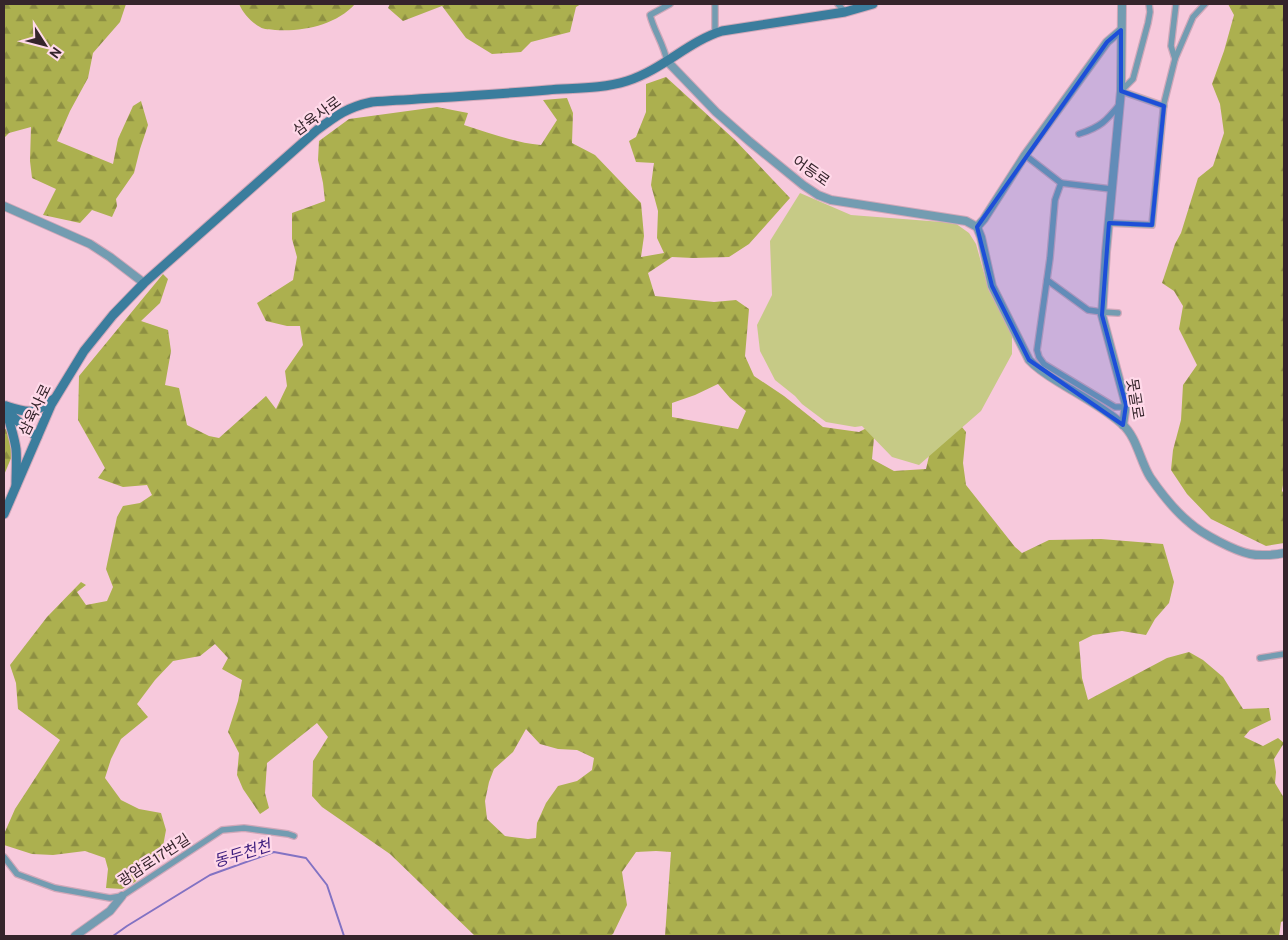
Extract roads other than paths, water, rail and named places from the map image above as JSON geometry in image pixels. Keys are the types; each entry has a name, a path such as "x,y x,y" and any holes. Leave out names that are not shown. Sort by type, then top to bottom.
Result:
{"main road":[{"name":"삼육사로","path":"4,514 55,397 84,351 113,315 144,283 317,130 338,114 372,102 484,96 614,84 640,76 715,33 730,29 845,12 873,4"},
{"path":"5,404 26,412 43,406 55,397"},
{"path":"5,404 14,418 37,437"},
{"path":"5,404 16,450 16,487"}],"street":[{"path":"667,61 665,51 650,15 670,4"},
{"path":"715,4 715,33"},
{"path":"838,4 845,12"},
{"name":"못골로","path":"1122,4 1122,91 1108,223 1102,315 1126,405 1123,425 1130,434 1149,476 1163,495 1190,524 1221,543 1251,554 1280,555 1284,553"},
{"path":"1149,4 1148,23 1133,79 1122,91 1164,106"},
{"path":"1175,58 1172,46 1176,4"},
{"path":"1108,223 1152,225 1164,106 1175,58 1193,17 1205,4"},
{"path":"1121,30 1107,42 1025,156 977,228 981,237 992,286 1029,360 1049,376 1094,403 1123,425"},
{"name":"어등로","path":"667,61 716,112 749,141 818,195 831,200 966,221 977,228"},
{"path":"1079,134 1091,130 1106,121 1120,104"},
{"path":"1025,156 1061,183 1112,189"},
{"path":"1061,183 1055,200 1050,258 1037,350 1044,364 1114,407 1125,407"},
{"path":"4,206 90,244 144,283"},
{"path":"1047,280 1088,310 1118,313"},
{"path":"1260,658 1284,654"},
{"name":"광암로17번길","path":"4,857 17,874 55,888 110,898 122,896 222,830 244,828 294,836"},
{"path":"75,936 110,912 122,896"}],"waterway":[{"name":"동두천천","path":"113,936 210,875 274,852 306,858 327,885 344,936"}]}
